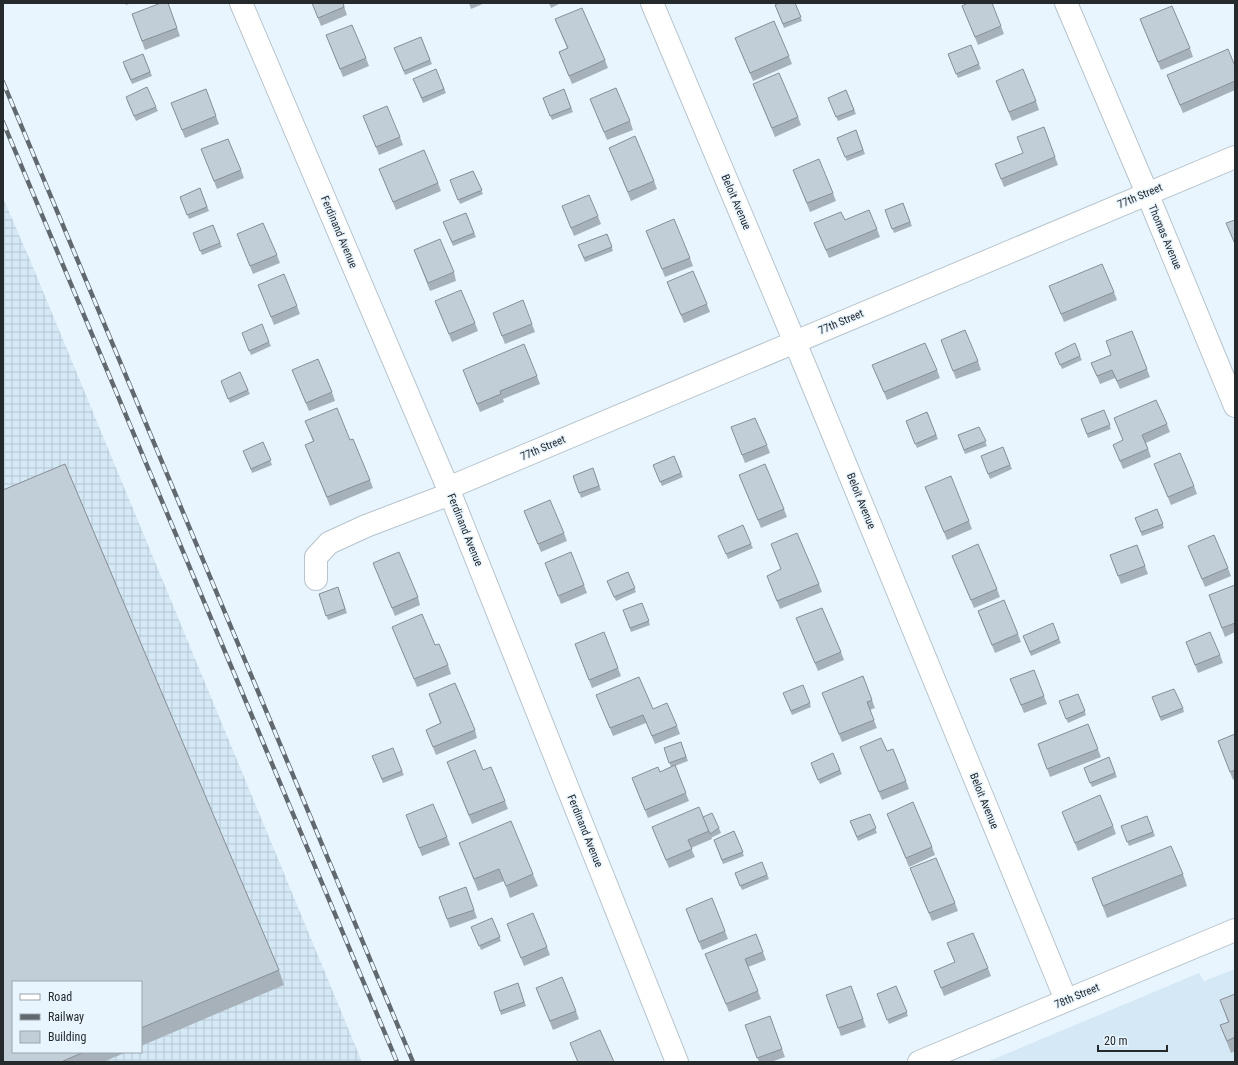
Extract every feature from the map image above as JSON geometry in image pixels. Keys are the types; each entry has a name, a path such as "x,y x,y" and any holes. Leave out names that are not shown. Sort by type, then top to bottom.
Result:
{"street":[{"name":"Ferdinand Avenue","path":"241,3 449,491 677,1062"},
{"name":"Beloit Avenue","path":"652,3 795,342 1066,1000"},
{"name":"Thomas Avenue","path":"1066,3 1147,193 1235,406"},
{"name":"77th Street","path":"316,579 316,557 329,544 366,526 795,342 1235,157"},
{"name":"78th Street","path":"919,1062 1235,930"}],"shaded area":[{"path":"3,198 30,260 362,1062 3,1062"},
{"path":"1235,969 1235,1062 987,1062 1199,973 1204,981"}],"building":[{"path":"161,3 168,3 177,28 142,41 132,14"},
{"path":"312,3 343,3 344,7 318,18"},
{"path":"779,3 795,3 801,17 783,24 775,5"},
{"path":"968,3 992,3 1001,26 975,37 962,6"},
{"path":"1172,6 1190,48 1158,62 1140,19"},
{"path":"582,8 605,60 569,76 559,52 568,48 555,19"},
{"path":"774,21 789,56 750,73 735,38"},
{"path":"352,25 366,58 340,69 326,35"},
{"path":"421,37 430,60 404,71 394,48"},
{"path":"971,45 979,64 956,74 948,54"},
{"path":"1228,49 1235,66 1235,81 1180,105 1167,75"},
{"path":"143,54 150,72 131,80 123,62"},
{"path":"436,69 444,89 422,98 413,79"},
{"path":"1023,69 1036,101 1009,112 996,81"},
{"path":"779,73 798,117 772,128 753,84"},
{"path":"147,87 156,107 134,116 126,97"},
{"path":"616,88 630,121 604,132 590,99"},
{"path":"206,89 216,116 182,130 171,103"},
{"path":"564,89 571,108 550,116 543,98"},
{"path":"846,90 854,110 836,117 828,98"},
{"path":"387,106 400,137 376,147 363,116"},
{"path":"1044,127 1055,157 1001,179 995,164 1023,153 1017,137"},
{"path":"856,130 863,150 845,157 837,138"},
{"path":"635,136 654,181 628,192 609,148"},
{"path":"228,139 241,170 214,181 201,149"},
{"path":"424,150 438,183 393,202 379,169"},
{"path":"819,159 833,193 807,203 793,170"},
{"path":"473,171 482,190 458,200 450,180"},
{"path":"200,188 207,207 187,215 180,197"},
{"path":"589,195 598,216 571,228 562,206"},
{"path":"903,203 910,222 892,229 885,210"},
{"path":"869,210 877,229 826,250 814,223 841,212 845,220"},
{"path":"466,213 474,233 452,242 443,222"},
{"path":"674,219 690,258 662,269 646,231"},
{"path":"1235,220 1235,244 1226,223"},
{"path":"263,223 277,255 250,266 237,234"},
{"path":"213,225 220,243 200,251 193,233"},
{"path":"607,234 612,247 584,258 578,245"},
{"path":"440,239 454,272 428,283 414,250"},
{"path":"1102,264 1114,292 1061,314 1049,286"},
{"path":"693,271 707,304 681,315 667,282"},
{"path":"284,274 297,306 271,317 258,285"},
{"path":"461,290 475,323 449,334 435,301"},
{"path":"523,300 532,324 502,336 493,313"},
{"path":"262,324 269,342 249,351 242,333"},
{"path":"965,330 978,361 953,371 941,340"},
{"path":"1132,331 1147,369 1117,381 1112,370 1097,376 1091,363 1111,355 1106,341"},
{"path":"925,343 937,370 884,392 872,365"},
{"path":"1075,343 1080,356 1060,365 1055,353"},
{"path":"524,344 537,376 500,391 501,394 477,404 463,370"},
{"path":"318,359 332,392 306,403 292,370"},
{"path":"240,372 248,390 228,399 221,381"},
{"path":"1156,400 1167,424 1142,435 1148,449 1120,461 1113,445 1123,440 1114,418"},
{"path":"337,408 350,440 353,439 370,480 327,497 305,445 314,441 305,421"},
{"path":"1104,410 1110,425 1087,434 1081,419"},
{"path":"927,412 936,435 915,444 906,421"},
{"path":"755,418 767,445 742,455 731,427"},
{"path":"979,427 986,441 964,450 958,435"},
{"path":"263,442 271,460 251,469 243,451"},
{"path":"1003,447 1010,465 988,474 981,456"},
{"path":"1180,453 1194,486 1168,497 1154,464"},
{"path":"674,456 681,473 660,482 653,465"},
{"path":"65,464 279,970 142,1028 142,981 12,981 12,1053 82,1053 61,1062 3,1062 3,490"},
{"path":"765,464 784,509 758,520 739,475"},
{"path":"593,468 599,486 579,493 573,476"},
{"path":"951,476 969,521 944,532 925,487"},
{"path":"550,500 564,533 538,544 524,511"},
{"path":"1157,509 1163,524 1141,532 1135,518"},
{"path":"743,525 751,544 726,554 718,536"},
{"path":"797,533 819,584 777,601 767,576 781,569 771,544"},
{"path":"1214,535 1228,568 1202,579 1188,546"},
{"path":"978,544 997,589 971,600 952,556"},
{"path":"1137,545 1145,566 1118,576 1110,555"},
{"path":"399,552 418,597 392,608 373,563"},
{"path":"571,552 584,585 558,596 545,563"},
{"path":"628,572 635,588 614,597 607,581"},
{"path":"1235,585 1235,623 1222,628 1209,595"},
{"path":"338,587 345,609 326,616 319,594"},
{"path":"1004,600 1018,634 992,645 978,611"},
{"path":"642,603 649,621 630,628 623,610"},
{"path":"822,608 841,652 815,663 796,618"},
{"path":"422,614 435,645 439,644 448,665 414,679 392,627"},
{"path":"1053,623 1059,639 1030,652 1023,636"},
{"path":"604,632 618,668 589,680 575,644"},
{"path":"1210,632 1220,655 1195,665 1186,642"},
{"path":"1034,670 1044,696 1021,705 1010,679"},
{"path":"863,676 872,700 867,702 874,720 839,734 822,693"},
{"path":"639,677 653,709 667,703 677,726 652,736 643,715 610,728 596,695"},
{"path":"455,683 475,730 433,747 426,730 441,723 429,694"},
{"path":"803,685 810,703 791,711 783,693"},
{"path":"1174,689 1183,708 1160,717 1152,697"},
{"path":"1078,694 1085,711 1066,719 1059,701"},
{"path":"1088,724 1098,749 1047,769 1038,744"},
{"path":"1235,734 1235,770 1230,772 1218,741"},
{"path":"881,738 887,751 893,749 906,781 879,792 860,747"},
{"path":"681,742 686,757 669,763 664,748"},
{"path":"393,748 402,771 382,779 372,756"},
{"path":"475,750 483,770 491,767 505,801 469,815 447,762"},
{"path":"833,753 840,770 818,780 811,763"},
{"path":"1109,757 1115,773 1090,783 1084,768"},
{"path":"675,765 686,793 645,810 632,778 658,767 660,772"},
{"path":"1100,795 1113,826 1075,843 1062,812"},
{"path":"913,802 932,847 906,858 887,814"},
{"path":"433,804 447,837 419,848 406,815"},
{"path":"699,807 709,831 688,840 692,849 666,860 652,827"},
{"path":"712,813 719,828 710,834 703,817"},
{"path":"870,814 876,828 857,837 850,821"},
{"path":"1147,816 1153,832 1127,842 1121,826"},
{"path":"511,821 533,874 506,886 499,869 474,879 459,843"},
{"path":"734,831 743,852 722,860 714,840"},
{"path":"1171,846 1183,874 1103,906 1092,878"},
{"path":"936,858 955,903 929,913 910,868"},
{"path":"762,862 767,875 740,886 735,873"},
{"path":"466,887 474,910 447,919 439,897"},
{"path":"712,898 725,931 699,942 686,909"},
{"path":"533,913 547,947 521,958 507,924"},
{"path":"492,918 500,937 479,946 471,927"},
{"path":"973,933 988,968 941,988 934,971 955,962 947,943"},
{"path":"756,934 763,952 745,959 758,991 726,1004 705,954"},
{"path":"562,977 576,1011 550,1021 536,988"},
{"path":"518,983 524,1002 500,1011 494,992"},
{"path":"851,986 863,1019 838,1028 826,995"},
{"path":"896,986 907,1012 887,1020 877,994"},
{"path":"1235,994 1235,1037 1227,1041 1220,1025 1229,1022 1220,1000"},
{"path":"770,1016 782,1049 757,1058 745,1025"},
{"path":"600,1030 614,1062 578,1062 570,1043"}],"railway":[{"path":"3,82 413,1062"},
{"path":"3,122 397,1062"}]}
